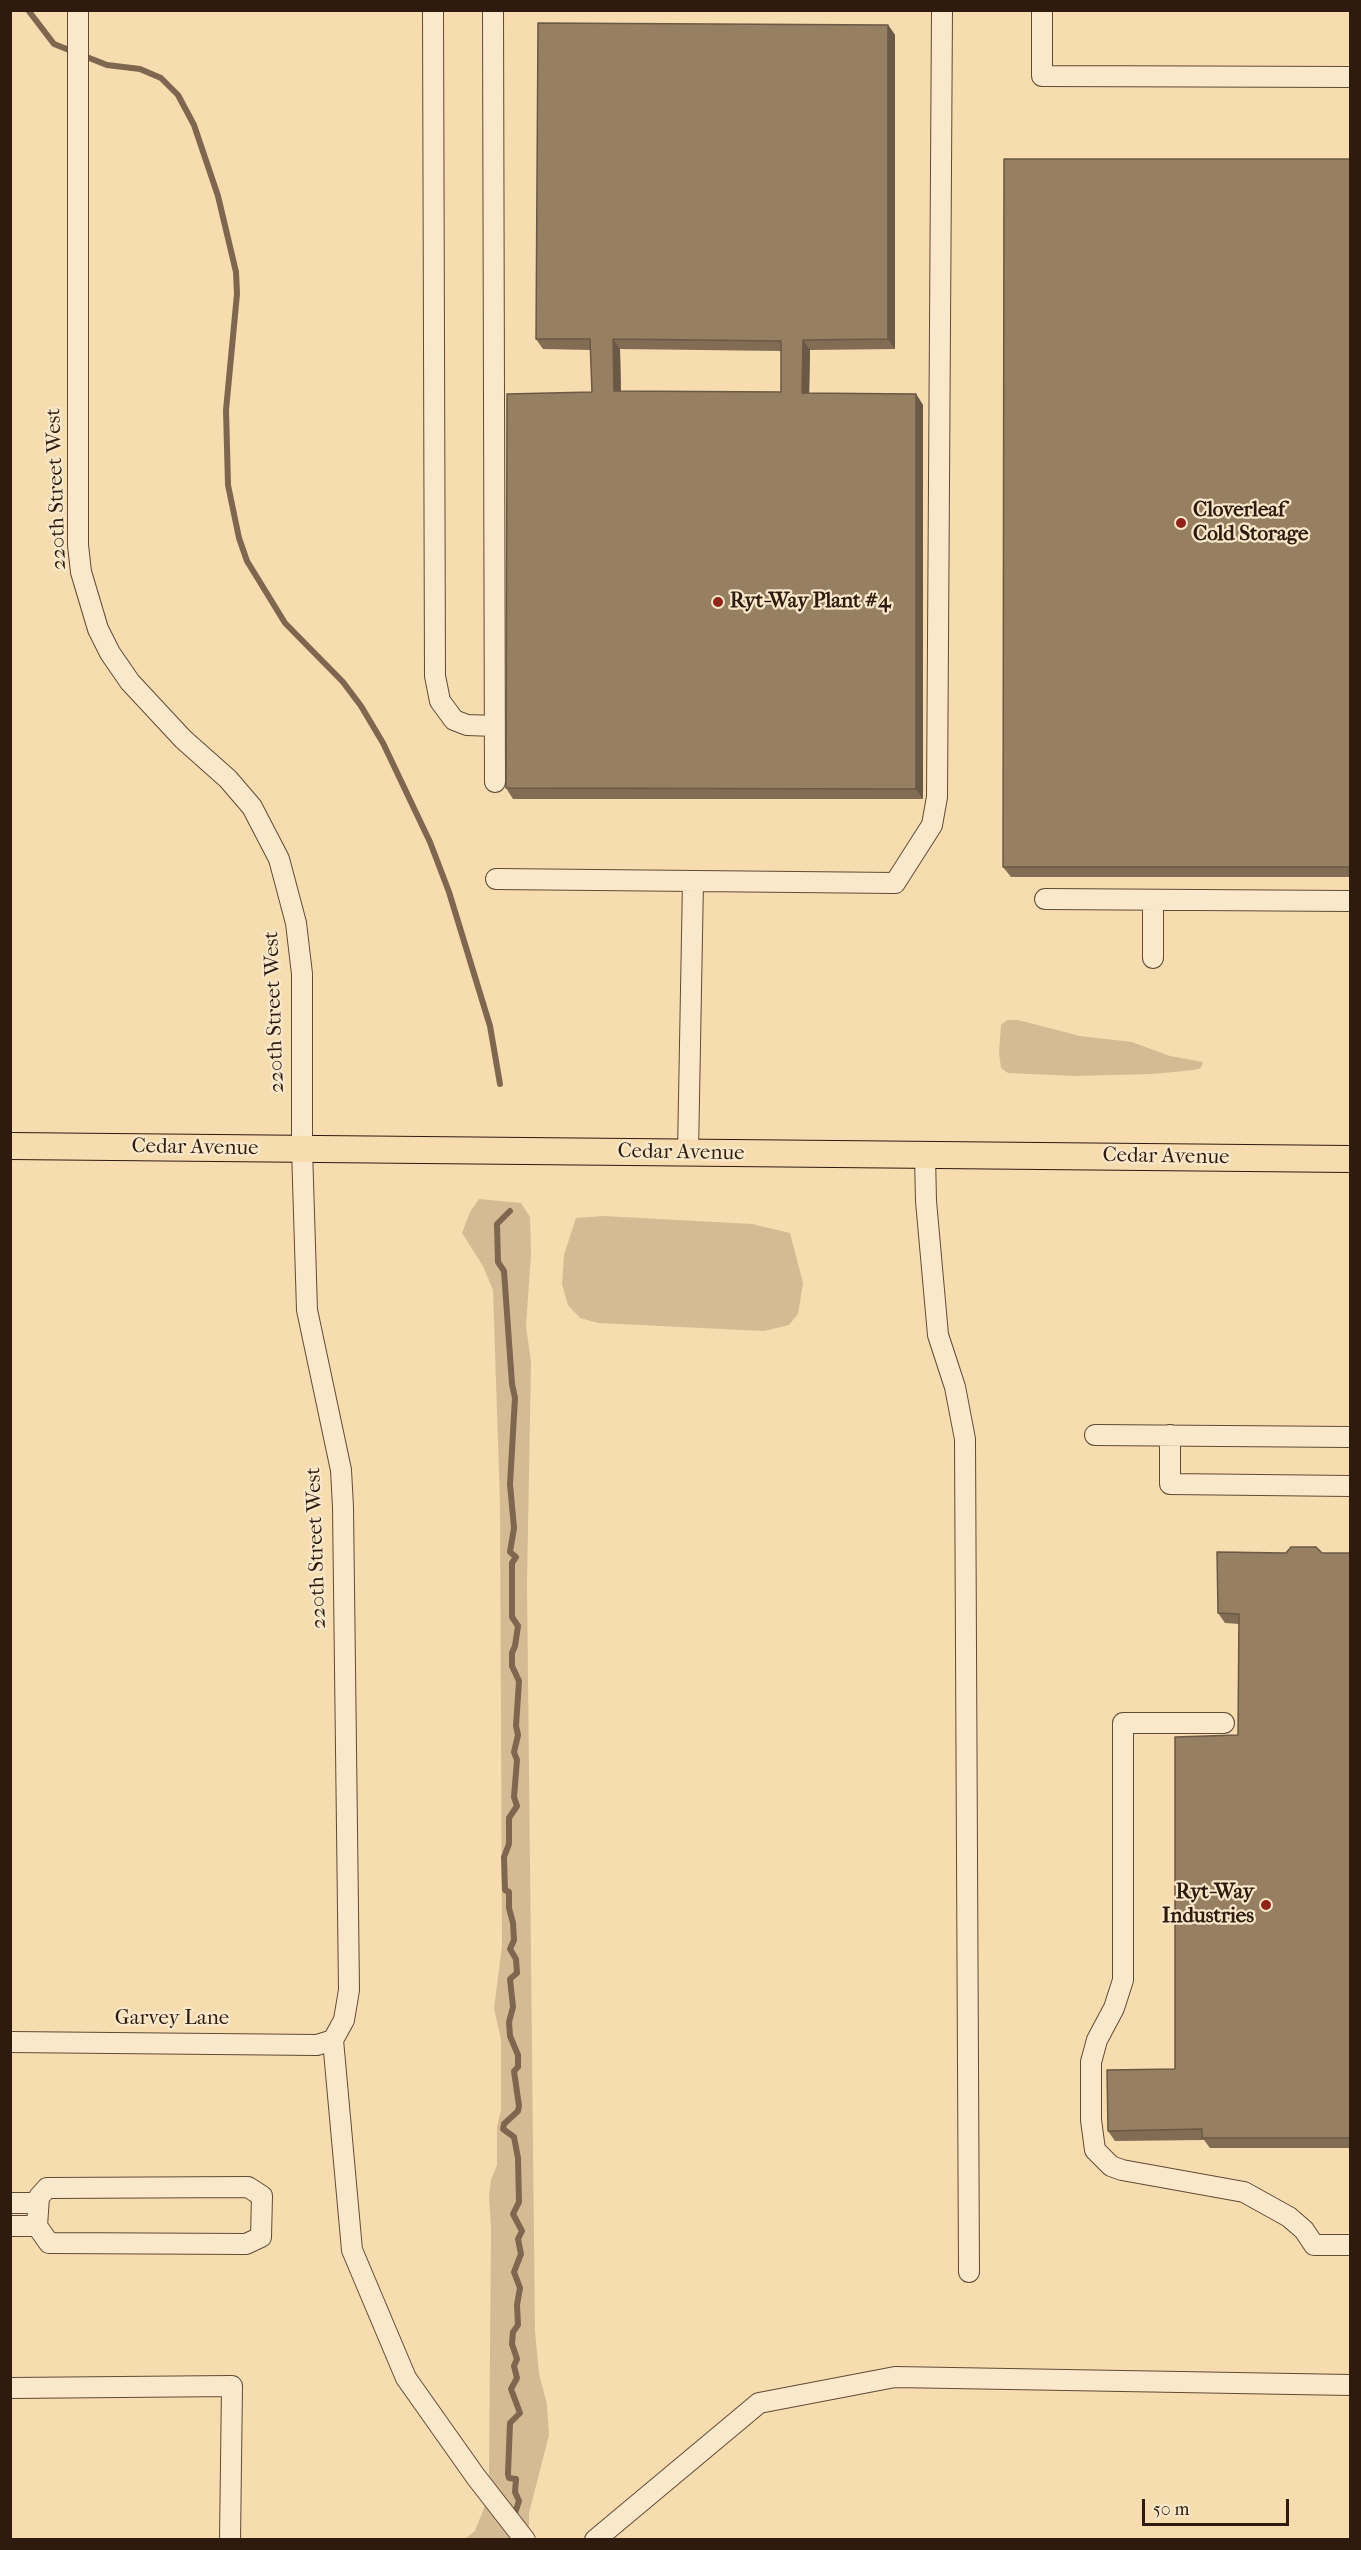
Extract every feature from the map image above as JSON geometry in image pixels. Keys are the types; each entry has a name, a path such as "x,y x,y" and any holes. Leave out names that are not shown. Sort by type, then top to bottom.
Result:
{"main road":[{"name":"Cedar Avenue","path":"10,1146 1350,1159"}],"street":[{"name":"220th Street West","path":"78,10 78,545 81,572 98,629 110,653 130,682 183,739 228,779 246,800 279,859 296,923 302,974 302,1149 307,1310 339,1460 343,1507 349,1990 344,2020 333,2040"},
{"path":"433,10 435,676 440,701 454,720 467,725 495,726"},
{"path":"493,10 495,782"},
{"path":"496,879 895,883 932,825 937,785 942,10"},
{"path":"1042,10 1042,76 1350,77"},
{"path":"688,1153 693,881"},
{"path":"1045,899 1350,901"},
{"path":"1153,900 1153,958"},
{"path":"925,1155 926,1201 938,1335 955,1387 965,1439 969,2272"},
{"path":"1095,1435 1350,1437"},
{"path":"1170,1435 1170,1484 1350,1486"},
{"path":"1224,1724 1123,1723 1123,1980 1114,2008 1097,2040 1091,2062 1091,2120 1095,2150 1111,2166 1122,2170 1228,2188 1250,2195 1289,2217 1304,2230 1314,2245 1350,2245"},
{"path":"333,2040 352,2250 406,2378 476,2477 525,2540"},
{"name":"Garvey Lane","path":"10,2042 317,2044 333,2040"},
{"path":"248,2187 262,2196 261,2237 246,2244 49,2243 37,2226 39,2197 47,2188 248,2187"},
{"path":"10,2204 38,2204"},
{"path":"10,2226 37,2226"},
{"path":"595,2540 759,2403 895,2377 1012,2377 1350,2385"},
{"path":"10,2388 232,2386 230,2540"}],"shaded area":[{"path":"1007,1020 1018,1020 1080,1036 1132,1042 1170,1056 1203,1062 1201,1068 1194,1070 1153,1074 1075,1076 1008,1073 1001,1068 999,1053 1001,1025"},
{"path":"479,1199 521,1203 530,1217 531,1254 526,1326 531,1362 527,1584 535,2331 539,2374 547,2404 549,2435 529,2513 529,2539 465,2539 475,2531 484,2508 489,2473 491,2228 489,2196 491,2180 497,2165 497,2127 501,2110 501,2040 494,2008 502,1946 500,1503 493,1290 483,1266 462,1233 470,1212"},
{"path":"603,1216 752,1224 790,1233 803,1283 798,1314 789,1325 764,1331 598,1323 580,1318 568,1305 562,1284 564,1255 576,1218"}],"building":[{"name":"Ryt-Way Plant #4","path":"538,23 888,25 888,339 803,340 802,393 916,394 916,789 506,788 507,394 592,392 590,339 536,339","holes":["613,339 781,341 781,392 614,391"]},
{"name":"Cloverleaf Cold Storage","path":"1004,159 1350,159 1350,867 1003,867"},
{"name":"Ryt-Way Industries","path":"1291,1547 1316,1547 1322,1553 1350,1553 1350,2138 1202,2138 1202,2129 1108,2131 1107,2070 1175,2069 1175,1737 1238,1735 1239,1614 1218,1613 1217,1552 1286,1553"}],"waterway":[{"path":"28,10 54,44 107,65 140,69 161,78 178,95 194,125 218,196 236,272 237,294 226,410 228,485 239,538 247,561 285,623 343,682 361,706 383,743 430,842 449,892 490,1026 500,1084"},
{"path":"510,1211 497,1224 498,1262 504,1271 515,1398 510,1484 514,1528 510,1552 516,1557 512,1563 512,1617 518,1626 512,1653 512,1666 519,1681 516,1726 518,1735 514,1752 517,1760 514,1797 517,1806 509,1818 509,1844 504,1857 505,1890 509,1892 509,1908 513,1923 514,1940 510,1949 516,1959 517,1973 510,1979 513,2007 509,2022 510,2036 518,2055 518,2067 514,2071 519,2106 518,2111 504,2124 503,2129 514,2137 518,2158 519,2202 513,2214 522,2231 518,2239 521,2254 514,2272 520,2288 517,2305 518,2325 513,2332 512,2344 517,2359 514,2366 517,2378 511,2389 520,2413 510,2423 508,2474 509,2478 516,2479 515,2492 519,2501 515,2518"}],"place":[{"name":"Cloverleaf Cold Storage","path":"1181,523"},
{"name":"Ryt-Way Plant #4","path":"718,602"},
{"name":"Ryt-Way Industries","path":"1266,1905"}]}
